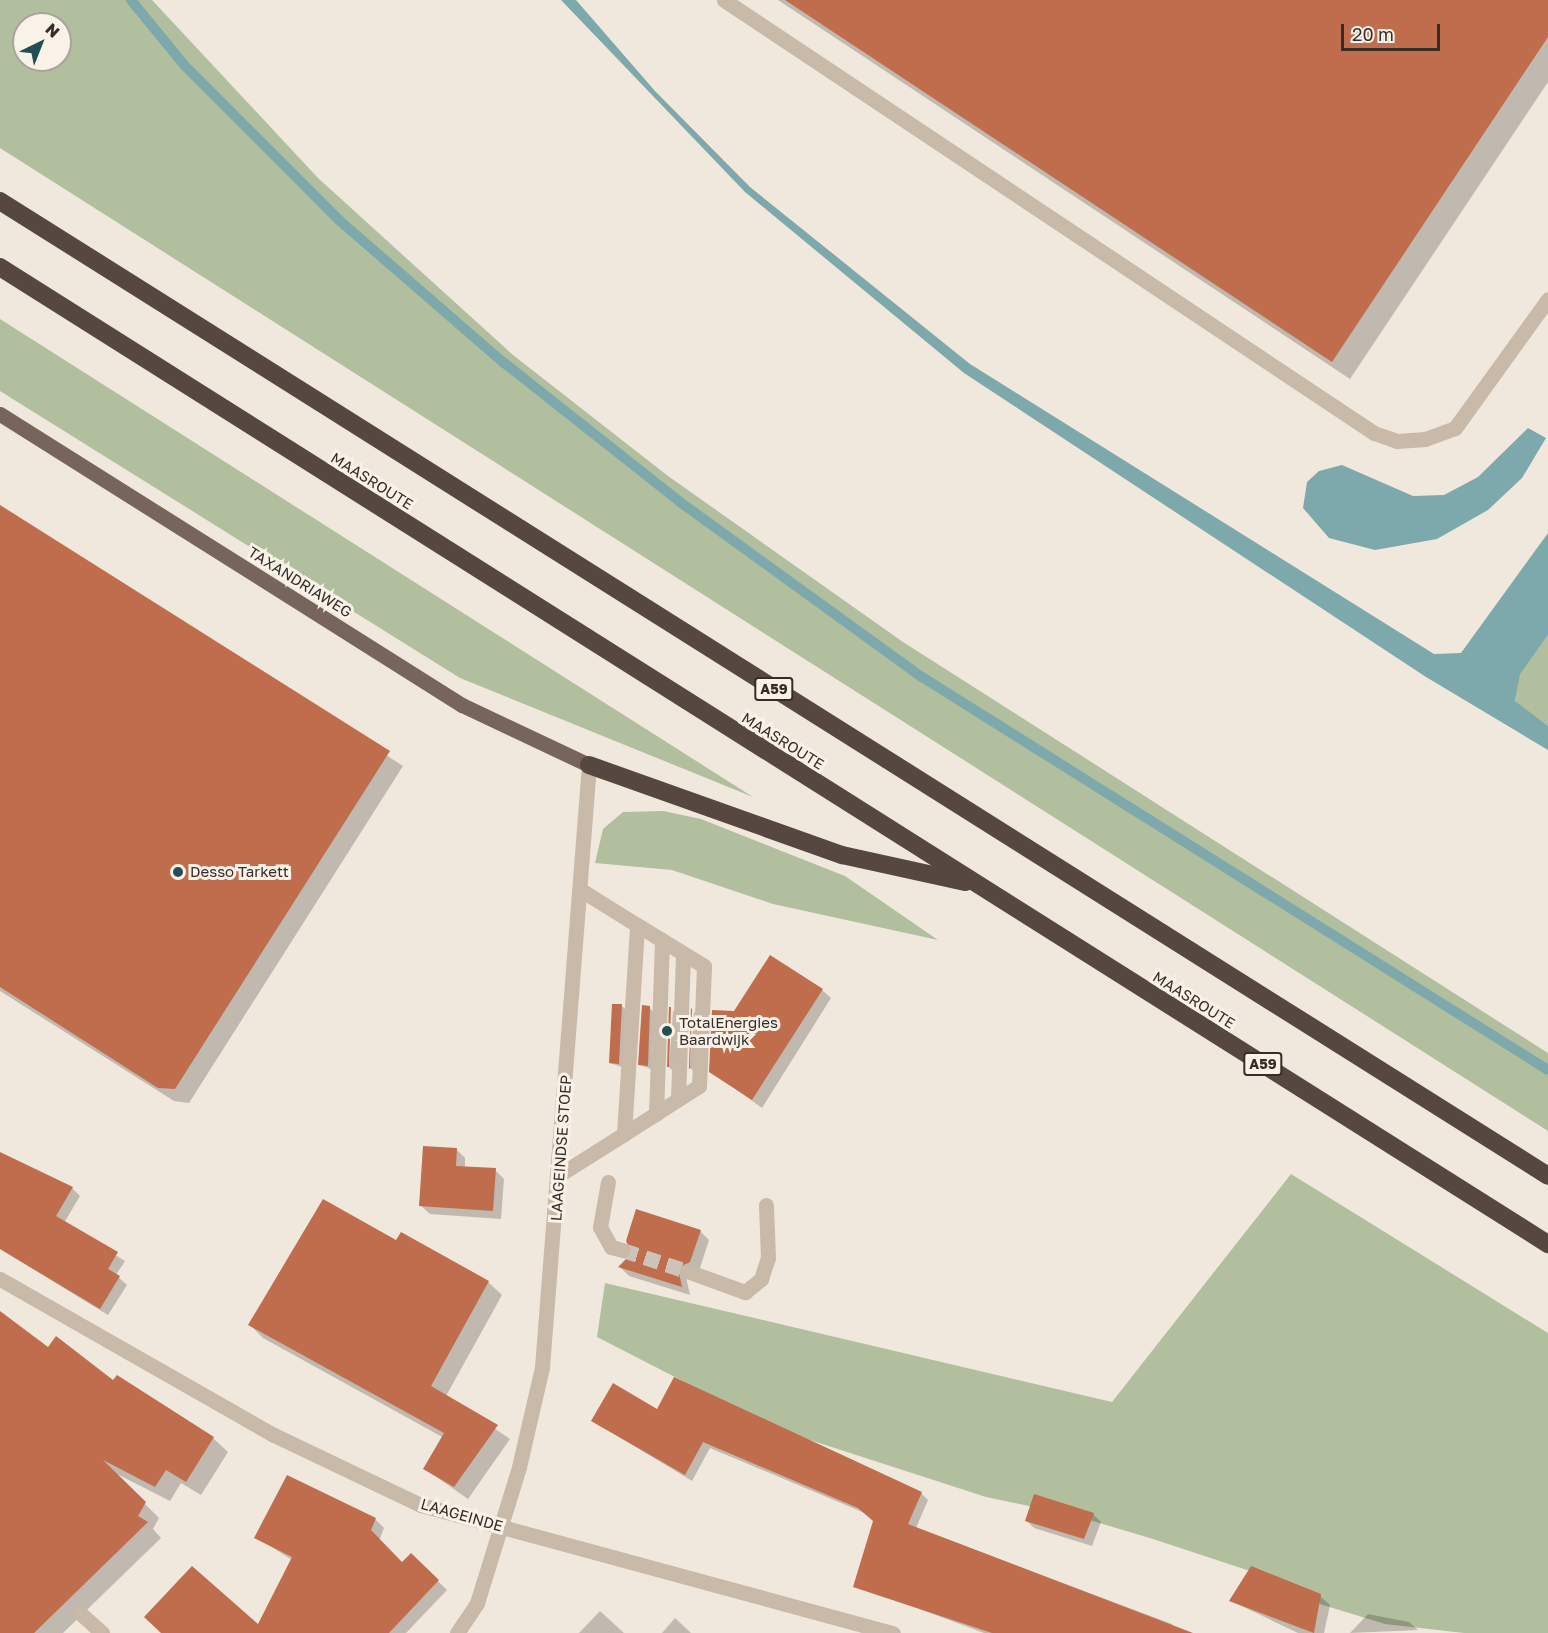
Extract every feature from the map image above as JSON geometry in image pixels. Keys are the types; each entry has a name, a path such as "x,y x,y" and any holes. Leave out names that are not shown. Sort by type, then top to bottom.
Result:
{"highway":[{"name":"A59","path":"0,201 1548,1176"},
{"name":"MAASROUTE","path":"0,267 1548,1244"},
{"name":"A59","path":"589,765 842,855 978,885"}],"main road":[{"name":"TAXANDRIAWEG","path":"0,414 462,705 589,765"}],"street":[{"path":"724,0 1374,433 1397,441 1425,440 1455,428 1548,299"},
{"name":"LAAGEINDSE STOEP","path":"457,1633 477,1603 501,1526 542,1367 559,1175 589,765"},
{"path":"559,1175 699,1086 704,966 581,890"},
{"path":"624,1134 637,925"},
{"path":"656,1114 662,940"},
{"path":"608,1182 600,1227 612,1247 623,1250"},
{"path":"687,1271 745,1292 761,1279 768,1258 766,1205"},
{"name":"LAAGEINDE","path":"0,1279 274,1435 421,1505 893,1633"},
{"path":"81,1613 102,1633"}],"green space":[{"path":"0,0 152,0 318,178 513,355 668,476 903,642 1548,1053 1548,1131 0,148"},
{"path":"0,319 753,797 460,678 0,391"},
{"path":"1548,635 1548,726 1515,702 1519,674"},
{"path":"663,811 701,819 845,876 938,940 773,904 672,870 595,863 603,829 623,812"},
{"path":"1291,1174 1548,1333 1548,1633 1464,1633 1385,1624 1297,1597 1250,1571 1153,1539 1076,1516 986,1497 776,1429 597,1337 605,1283 1112,1402"}],"water":[{"path":"561,0 576,0 655,91 750,187 970,364 1434,654 1461,653 1548,533 1548,635 1520,674 1515,701 1548,726 1548,750 1426,677 964,373 745,192"},
{"path":"1528,428 1546,438 1522,478 1488,510 1437,539 1375,550 1329,538 1303,508 1307,482 1319,471 1342,465 1413,496 1444,495 1478,477"}],"building":[{"path":"785,0 1548,0 1548,37 1332,362"},
{"path":"0,505 390,751 175,1089 158,1088 0,987"},
{"path":"770,955 823,989 752,1100 709,1072 712,1010 734,1011"},
{"path":"612,1004 622,1004 619,1064 609,1063"},
{"path":"642,1005 650,1006 648,1066 638,1065"},
{"path":"669,1007 671,1007 669,1067 667,1067"},
{"path":"692,1009 690,1069 689,1068"},
{"path":"423,1146 457,1148 456,1166 496,1168 493,1211 419,1206"},
{"path":"0,1152 73,1187 56,1216 118,1252 108,1269 120,1276 100,1309 0,1249"},
{"path":"323,1199 396,1240 401,1232 489,1281 431,1386 498,1425 454,1487 423,1469 444,1433 248,1325"},
{"path":"636,1209 701,1230 690,1262 678,1268 682,1287 618,1267 632,1253 626,1241"},
{"path":"0,1311 48,1347 56,1336 113,1380 117,1375 214,1437 186,1482 166,1470 155,1487 103,1460 146,1502 138,1516 148,1522 34,1633 0,1633"},
{"path":"674,1377 922,1492 908,1524 1193,1633 992,1633 853,1587 873,1521 858,1508 703,1442 685,1475 591,1421 613,1383 657,1409"},
{"path":"287,1475 376,1518 371,1530 402,1562 411,1553 439,1580 389,1633 161,1633 144,1617 192,1566 258,1624 292,1557 254,1538"},
{"path":"1034,1494 1094,1513 1084,1539 1025,1521"},
{"path":"1251,1566 1321,1594 1314,1633 1229,1601"}],"waterway":[{"path":"131,0 185,66 340,221 503,362 680,502 922,677 1548,1070"}],"tunnel":[{"path":"623,1250 687,1271"}],"place":[{"name":"Desso Tarkett","path":"178,872"},
{"name":"TotalEnergies Baardwijk","path":"667,1031"}]}
